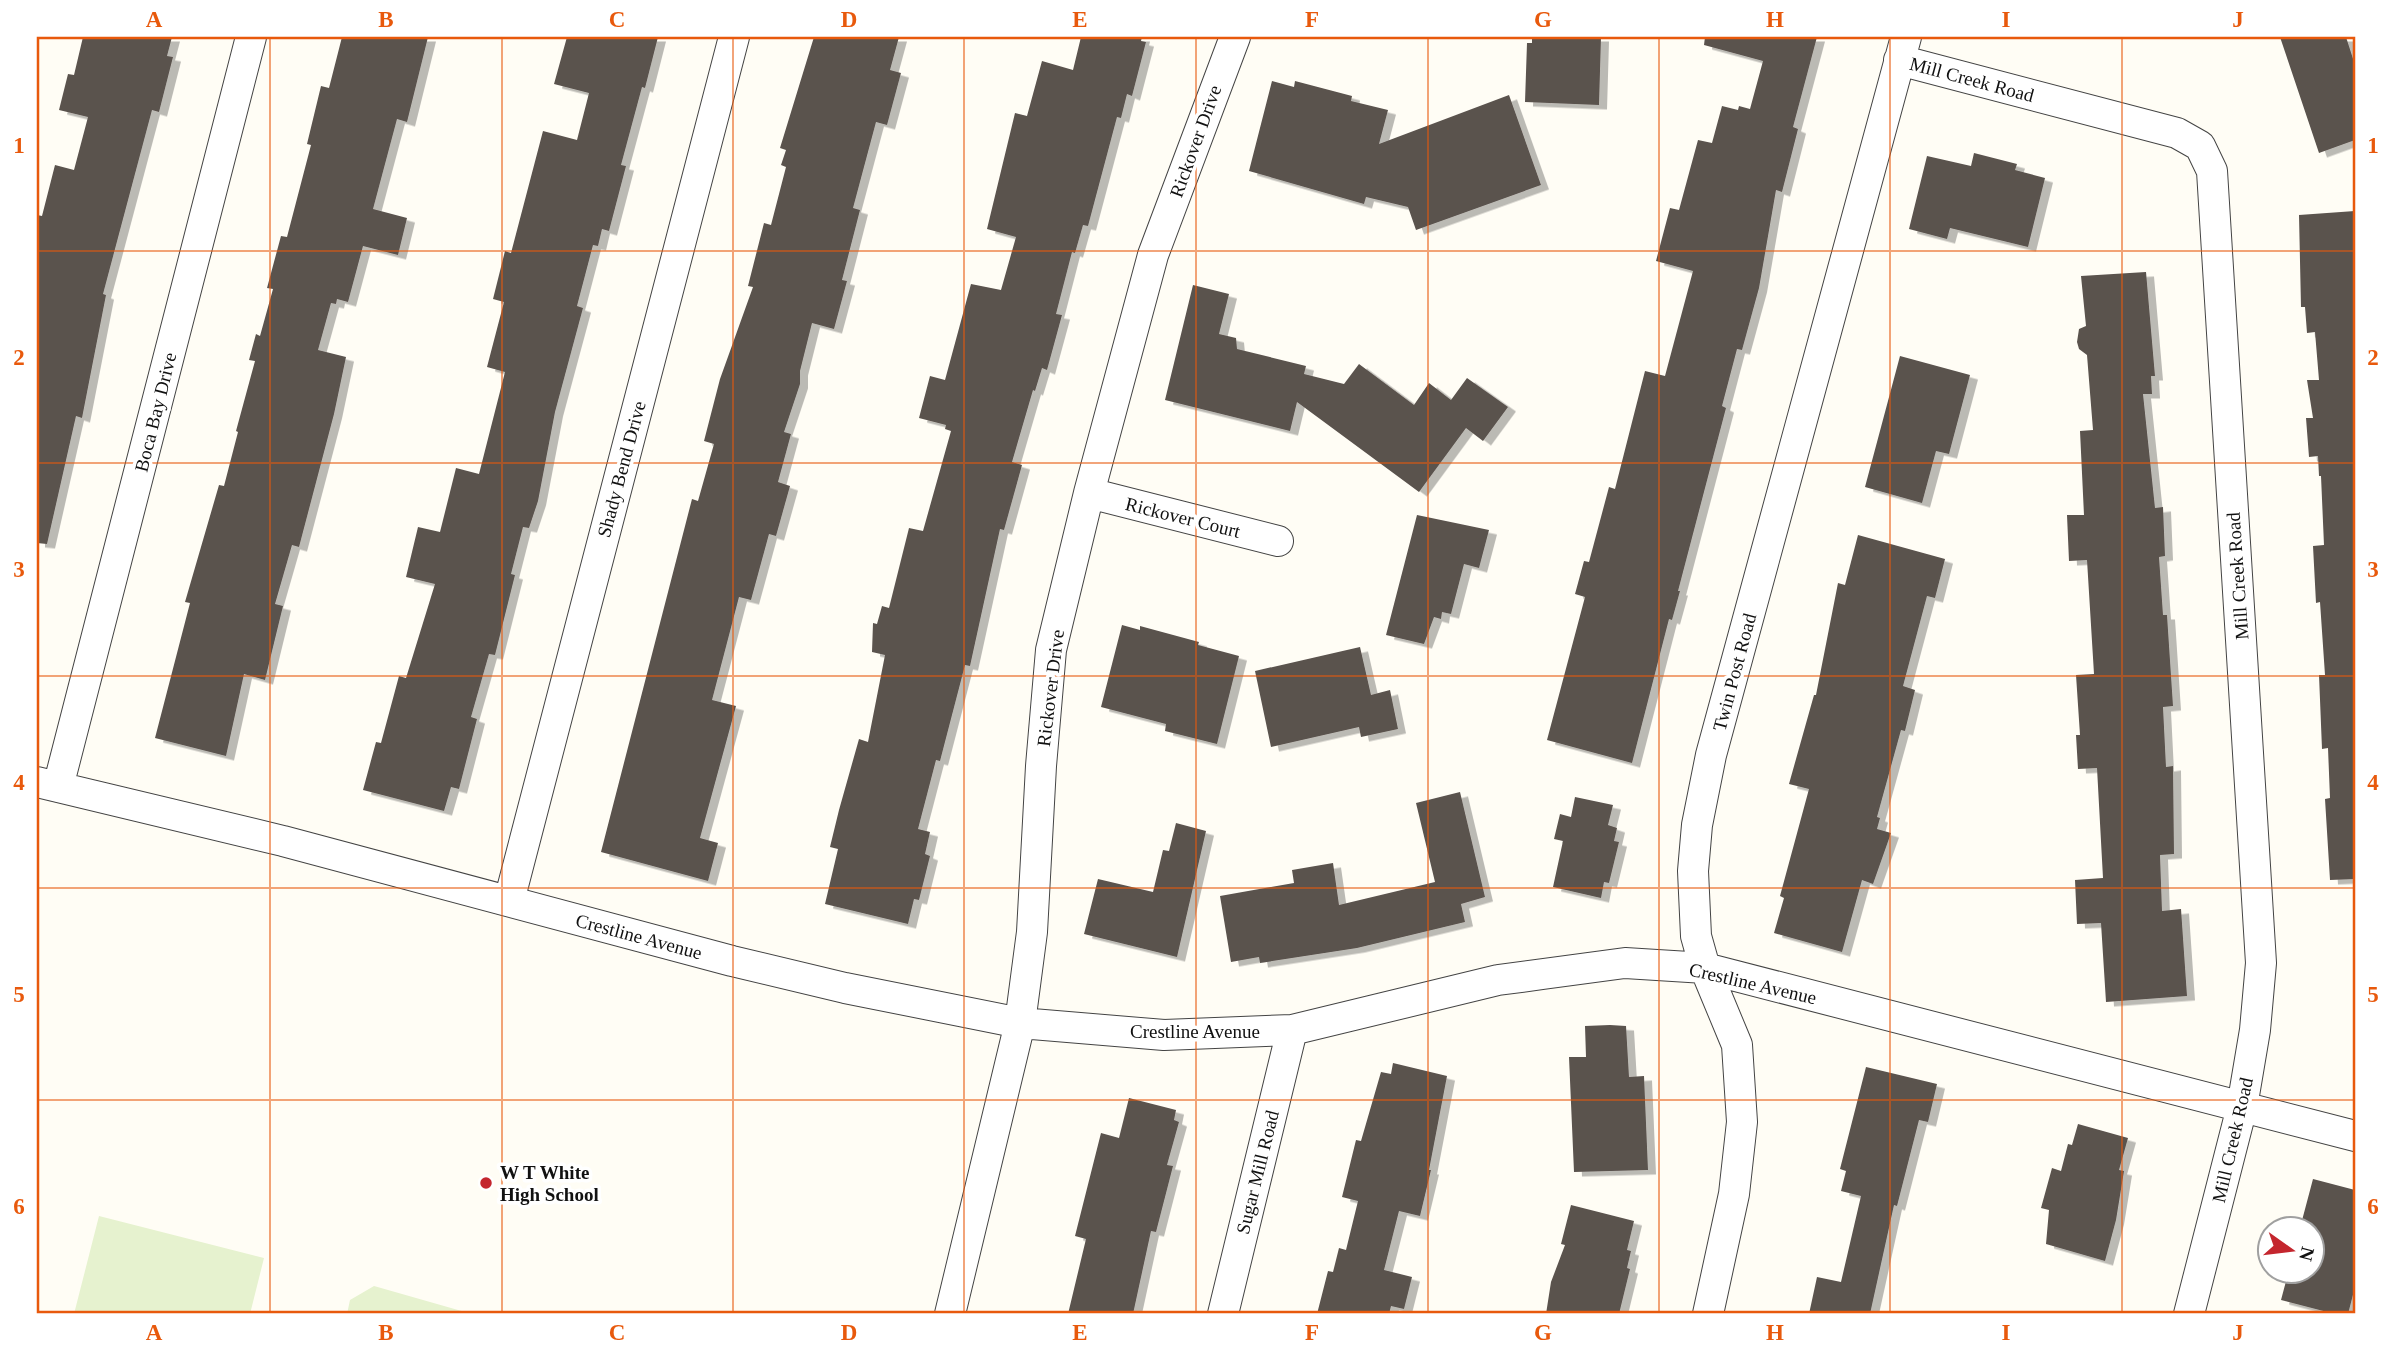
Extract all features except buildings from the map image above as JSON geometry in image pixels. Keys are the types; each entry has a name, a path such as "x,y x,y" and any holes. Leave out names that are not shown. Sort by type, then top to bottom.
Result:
{"street":[{"name":"Boca Bay Drive","path":"48,785 251,37"},
{"name":"Shady Bend Drive","path":"509,901 734,37"},
{"name":"Rickover Drive","path":"950,1314 1020,1023 1032,932 1041,765 1051,650 1089,493 1153,255 1235,37"},
{"name":"Twin Post Road","path":"1708,1314 1734,1194 1742,1122 1737,1045 1705,968 1696,936 1693,871 1697,825 1711,755 1903,49"},
{"name":"Mill Creek Road","path":"1903,49 2177,133 2200,146 2212,171 2261,963 2256,1030 2242,1107 2189,1314"},
{"name":"Rickover Court","path":"1089,493 1278,541"},
{"name":"Crestline Avenue","path":"48,785 283,841 808,979 1020,1023 1164,1035 1292,1030 1521,977 1625,963 1705,968 2355,1136"},
{"name":"Sugar Mill Road","path":"1223,1314 1292,1030"}],"green space":[{"path":"99,1216 264,1258 250,1314 74,1314"},
{"path":"374,1286 472,1314 347,1314 350,1300"}],"place":[{"name":"W T White High School","path":"486,1183"}]}
